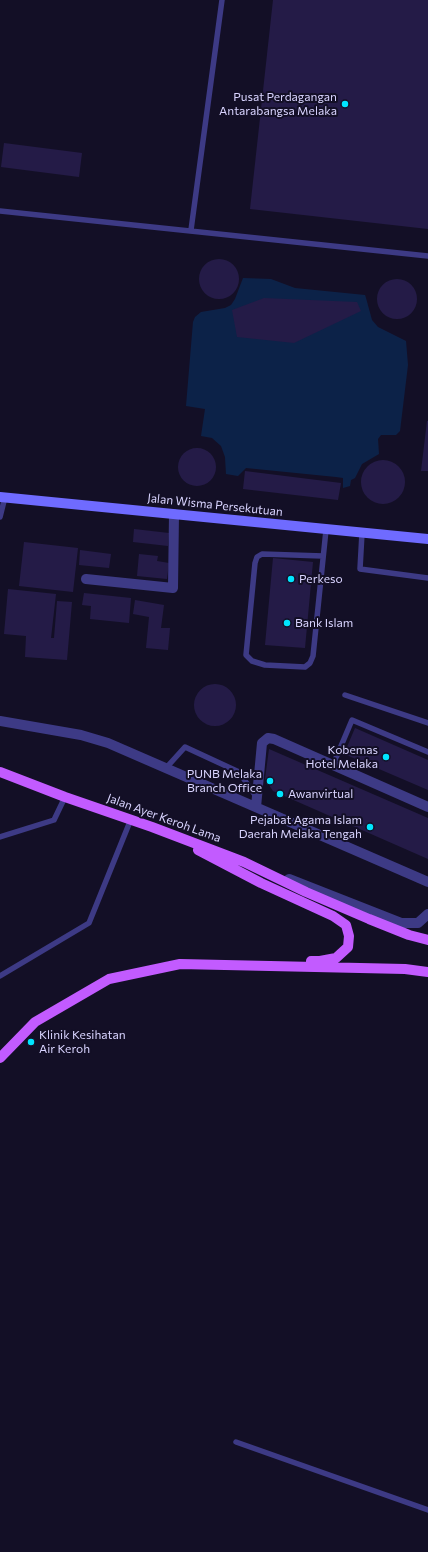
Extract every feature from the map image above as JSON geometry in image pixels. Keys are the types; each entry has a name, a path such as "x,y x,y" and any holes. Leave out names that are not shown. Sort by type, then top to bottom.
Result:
{"main road":[{"name":"Jalan Ayer Keroh Lama","path":"0,772 65,797 131,819 244,862 306,892 369,919 409,935 428,940"},
{"path":"152,827 261,882 333,916 346,925 349,936 348,947 336,958 320,961 289,960 210,965"},
{"path":"0,1058 35,1022 109,979 180,964 405,969 428,972"}],"street":[{"name":"Jalan Wisma Persekutuan","path":"2,497 428,539"},
{"path":"86,579 173,588 174,514"},
{"path":"0,721 81,734 108,743 166,768 256,803 428,882"},
{"path":"256,803 262,743 268,738 274,739 428,807"},
{"path":"244,862 401,923 418,923 428,914"}],"lane":[{"path":"191,230 222,0"},
{"path":"0,210 428,256"},
{"path":"0,516 2,497"},
{"path":"323,556 262,554 257,557 255,562 246,655 252,661 264,665 305,667 310,663 313,656 326,530"},
{"path":"362,533 360,569 428,578"},
{"path":"345,695 428,723"},
{"path":"333,765 352,720 428,752"},
{"path":"166,768 185,747 239,772 256,803"},
{"path":"0,838 54,820 65,797"},
{"path":"0,976 90,923 131,819"},
{"path":"236,1442 428,1510"}],"water":[{"path":"243,278 271,279 295,288 365,295 372,320 378,327 406,341 408,365 400,431 396,435 381,435 378,439 379,454 362,464 355,478 351,480 350,486 343,488 343,478 246,468 238,476 226,474 225,457 221,446 212,438 201,436 205,409 186,406 193,322 195,317 201,312 225,308 231,305 235,299"}],"building":[{"name":"Pusat Perdagangan Antarabangsa Melaka","path":"273,0 428,0 428,229 250,209"},
{"path":"4,143 82,153 79,177 1,167"},
{"path":"223,259 230,262 236,268 239,279 238,287 230,296 223,299 215,299 208,296 200,287 199,275 202,268 211,260"},
{"path":"397,279 405,281 411,285 415,291 417,299 415,307 411,313 405,317 397,319 389,317 383,313 379,307 377,299 379,291 383,285 389,281"},
{"path":"264,298 357,302 361,311 294,343 237,337 232,310"},
{"path":"427,421 428,471 421,471"},
{"path":"193,448 201,448 211,453 215,460 215,474 211,481 201,486 193,486 183,481 181,478 178,471 178,463 183,453 186,451"},
{"path":"379,460 387,460 399,466 405,478 405,486 399,498 387,504 379,504 367,498 361,486 361,478 367,466"},
{"path":"245,471 341,483 338,500 243,489"},
{"path":"134,529 169,533 168,546 133,542"},
{"path":"24,542 78,548 73,592 19,586"},
{"path":"80,550 111,554 109,568 79,565"},
{"path":"139,554 158,556 157,561 169,563 167,579 137,576"},
{"path":"273,558 313,562 305,648 265,645"},
{"path":"8,589 56,594 51,638 54,638 57,601 72,602 67,660 25,657 26,636 4,634"},
{"path":"84,593 131,598 129,623 90,619 91,606 82,605"},
{"path":"135,600 164,605 161,628 170,628 168,650 146,648 149,617 133,614"},
{"path":"215,684 230,690 236,705 230,720 215,726 200,720 194,705 200,690"},
{"name":"Kobemas Hotel Melaka","path":"355,728 428,760 428,790 344,754"},
{"path":"269,749 428,818 428,859 273,791 265,779"}],"place":[{"name":"Pusat Perdagangan Antarabangsa Melaka","path":"345,104"},
{"name":"Perkeso","path":"291,579"},
{"name":"Bank Islam","path":"287,623"},
{"name":"Kobemas Hotel Melaka","path":"386,757"},
{"name":"PUNB Melaka Branch Office","path":"270,781"},
{"name":"Awanvirtual","path":"280,794"},
{"name":"Pejabat Agama Islam Daerah Melaka Tengah","path":"370,827"},
{"name":"Klinik Kesihatan Air Keroh","path":"31,1042"}]}
